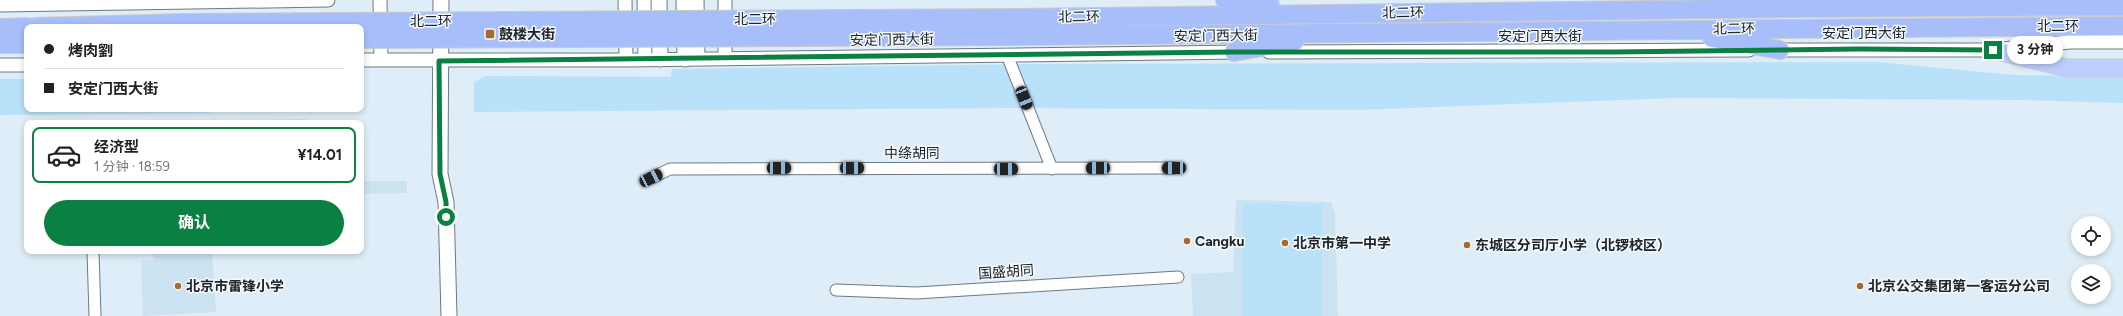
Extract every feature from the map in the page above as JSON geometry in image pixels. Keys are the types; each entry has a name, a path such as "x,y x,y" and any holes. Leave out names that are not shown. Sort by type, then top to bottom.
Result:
{"highway":[{"path":"1226,0 1344,14"},
{"path":"1804,8 1837,0"},
{"name":"北二环","path":"147,24 2123,6"},
{"name":"北二环","path":"364,39 1017,36 2123,26"},
{"path":"0,28 24,27"},
{"path":"1668,30 1780,50"},
{"path":"1234,52 1347,32"},
{"path":"0,44 24,44"}],"main road":[{"path":"441,0 439,61 440,174 446,202 449,316"},
{"path":"659,0 660,59"},
{"path":"684,0 691,58"},
{"path":"1993,50 2067,68 2123,68"}],"street":[{"path":"0,5 328,0"},
{"path":"380,0 381,60"},
{"path":"625,0 626,60"},
{"path":"644,0 645,59"},
{"path":"691,58 697,0"},
{"path":"725,0 725,58"},
{"name":"安定门西大街","path":"364,60 626,60 1234,52 1993,50 2070,42 2123,42"},
{"path":"1007,55 1052,169"},
{"path":"0,65 24,65"},
{"name":"中绦胡同","path":"651,178 670,169 1174,168"},
{"path":"93,254 95,316"},
{"name":"国盛胡同","path":"836,290 916,293 1178,277"}],"shaded area":[{"path":"1878,62 2013,75 2123,76 2123,103 2023,100 1674,98 1357,110 1015,108 474,112 474,82 485,76 671,77 672,69 1032,64"},
{"path":"0,79 24,79 24,112 210,113 0,115"},
{"path":"307,119 307,120 232,120"},
{"path":"364,181 407,181 407,193 364,194"},
{"name":"北京市第一中学","path":"1236,200 1331,202 1335,214 1338,316 1193,316 1191,274 1233,272"},
{"name":"北京市第一中学","path":"1243,204 1322,204 1322,316 1243,316"},
{"name":"北京市雷锋小学","path":"153,254 212,254 216,312 143,316 141,261 153,260"}],"place":[{"name":"鼓楼大街","path":"490,34"},
{"name":"Cangku","path":"1187,241"},
{"name":"北京市第一中学","path":"1285,243"},
{"name":"东城区分司厅小学（北锣校区）","path":"1467,245"},
{"name":"北京市雷锋小学","path":"178,286"},
{"name":"北京公交集团第一客运分公司","path":"1860,286"}],"route":[{"path":"446,217 446,202 440,174 439,61 1234,52 1614,52 1859,49 1993,50"}]}
